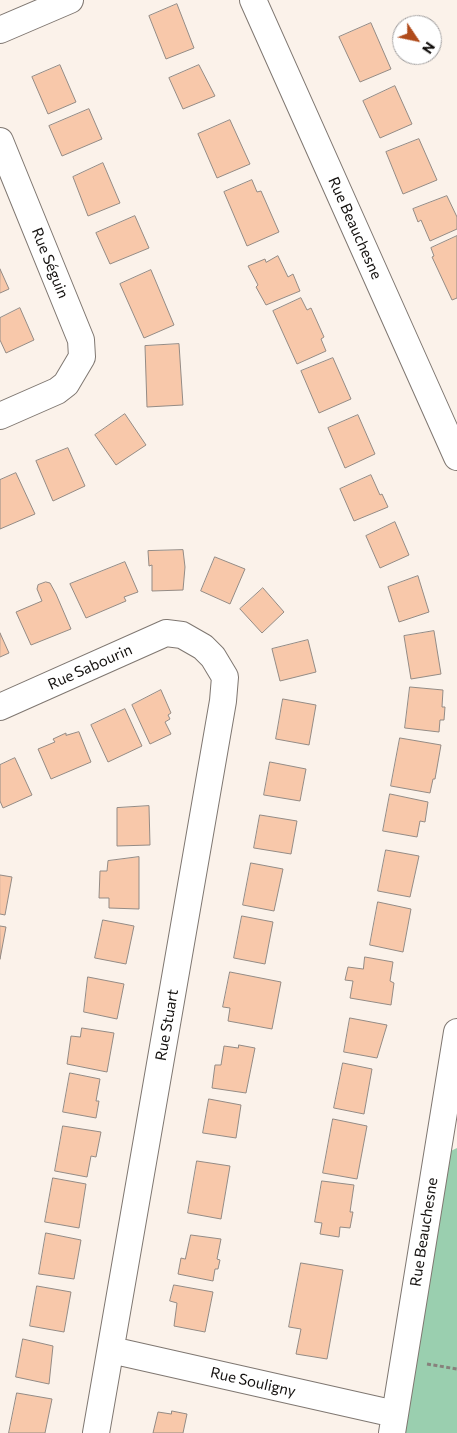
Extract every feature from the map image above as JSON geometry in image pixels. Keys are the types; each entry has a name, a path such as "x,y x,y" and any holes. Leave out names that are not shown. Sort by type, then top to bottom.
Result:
{"street":[{"path":"0,30 70,0"},
{"name":"Rue Beauchesne","path":"253,0 457,457"},
{"name":"Rue Séguin","path":"0,142 81,340 82,357 66,384 57,391 0,416"},
{"name":"Rue Sabourin","path":"0,707 166,633 182,635"},
{"name":"Rue Stuart","path":"96,1433 223,701 225,677 213,657 203,647 182,635"},
{"name":"Rue Beauchesne","path":"394,1424 457,1032"},
{"name":"Rue Souligny","path":"111,1350 394,1424"}],"green space":[{"path":"457,1148 457,1433 392,1433 436,1158"}],"building":[{"path":"177,4 194,48 166,59 149,16"},
{"path":"371,23 391,69 360,82 339,37"},
{"path":"60,65 76,102 48,114 32,77"},
{"path":"199,65 215,96 183,109 169,78"},
{"path":"395,86 412,124 380,138 363,101"},
{"path":"89,109 102,139 62,156 49,126"},
{"path":"230,120 250,164 217,178 198,134"},
{"path":"419,139 437,180 403,194 386,152"},
{"path":"103,163 120,203 88,216 73,177"},
{"path":"252,180 257,192 261,191 279,232 247,246 224,192"},
{"path":"447,196 457,217 457,229 430,241 421,220 418,222 413,209"},
{"path":"135,216 149,248 110,264 96,233"},
{"path":"457,236 457,298 452,300 432,257 434,256 431,248"},
{"path":"278,256 288,277 293,274 300,291 266,305 256,287 258,285 248,266 265,259 266,262"},
{"path":"0,269 9,289 0,293"},
{"path":"151,270 174,325 144,338 120,284"},
{"path":"301,298 307,310 311,308 324,337 321,339 326,351 297,364 273,311"},
{"path":"20,308 34,340 6,353 0,340 0,318"},
{"path":"179,344 183,405 147,407 145,346"},
{"path":"333,358 351,399 319,413 301,371"},
{"path":"125,414 146,445 116,465 95,435"},
{"path":"358,415 375,454 345,468 328,428"},
{"path":"68,448 85,486 53,501 36,461"},
{"path":"16,473 35,514 0,529 0,480"},
{"path":"371,475 388,507 354,521 340,489"},
{"path":"395,522 409,555 380,568 366,536"},
{"path":"183,550 185,567 183,590 152,591 152,565 149,566 148,551"},
{"path":"215,557 245,569 230,604 201,591"},
{"path":"125,562 138,592 124,597 126,601 86,618 70,584"},
{"path":"418,576 429,612 399,622 388,587"},
{"path":"46,582 50,583 56,594 71,629 31,645 16,612 42,601 37,589 38,585"},
{"path":"263,588 284,612 262,633 240,609"},
{"path":"434,631 441,674 411,679 404,636"},
{"path":"0,633 9,653 0,657"},
{"path":"308,640 316,672 280,681 272,649"},
{"path":"410,687 443,690 442,707 445,707 444,720 440,720 439,732 405,728"},
{"path":"161,690 171,713 168,715 170,719 165,722 171,734 150,744 132,705"},
{"path":"283,699 316,705 309,745 276,739"},
{"path":"125,709 142,746 108,762 91,725"},
{"path":"79,732 91,762 51,779 38,749 55,742 53,739 66,733 66,735"},
{"path":"400,738 441,745 435,779 433,779 430,793 391,786"},
{"path":"15,758 32,795 3,808 0,801 0,765"},
{"path":"270,762 306,769 300,801 264,795"},
{"path":"390,794 428,802 425,822 420,821 417,837 383,831"},
{"path":"149,806 150,845 117,846 117,808"},
{"path":"260,815 297,821 291,854 254,848"},
{"path":"386,850 419,856 410,897 378,891"},
{"path":"139,857 139,909 109,908 109,898 99,898 100,871 107,871 108,861"},
{"path":"251,863 283,869 274,911 243,905"},
{"path":"0,875 12,877 5,915 0,914"},
{"path":"378,902 411,909 403,952 370,945"},
{"path":"242,916 273,922 265,964 234,958"},
{"path":"103,920 134,926 126,964 95,958"},
{"path":"0,926 6,927 0,959"},
{"path":"365,957 393,962 390,981 394,983 391,1005 350,998 353,981 345,980 348,967 363,969"},
{"path":"230,972 281,982 272,1029 228,1021 230,1008 223,1007"},
{"path":"88,977 124,984 117,1019 84,1012"},
{"path":"350,1018 387,1025 377,1058 344,1052"},
{"path":"82,1028 114,1033 107,1072 67,1064 71,1036 80,1037"},
{"path":"239,1045 255,1048 246,1093 212,1088 215,1065 221,1065 224,1046 238,1048"},
{"path":"343,1063 372,1069 364,1114 334,1108"},
{"path":"70,1073 100,1079 96,1101 99,1101 96,1118 63,1112"},
{"path":"209,1099 241,1105 236,1138 203,1133"},
{"path":"333,1119 367,1126 357,1179 323,1173"},
{"path":"63,1126 101,1132 96,1157 91,1156 87,1177 55,1171"},
{"path":"197,1161 230,1166 221,1219 188,1213"},
{"path":"53,1178 86,1184 79,1228 45,1222"},
{"path":"322,1181 354,1185 350,1212 353,1212 350,1228 340,1227 339,1237 320,1234 322,1223 315,1222"},
{"path":"46,1233 81,1240 74,1279 39,1274"},
{"path":"191,1235 221,1239 217,1259 220,1260 218,1269 215,1269 213,1281 178,1274 181,1258 185,1259"},
{"path":"301,1263 343,1270 327,1359 296,1354 301,1329 289,1327"},
{"path":"174,1285 213,1292 205,1332 174,1326 177,1303 170,1301"},
{"path":"37,1286 71,1292 64,1332 30,1326"},
{"path":"23,1339 53,1346 49,1384 16,1377"},
{"path":"17,1393 52,1399 45,1433 9,1433"},
{"path":"172,1411 187,1414 183,1433 153,1433 158,1412 171,1414"}]}
